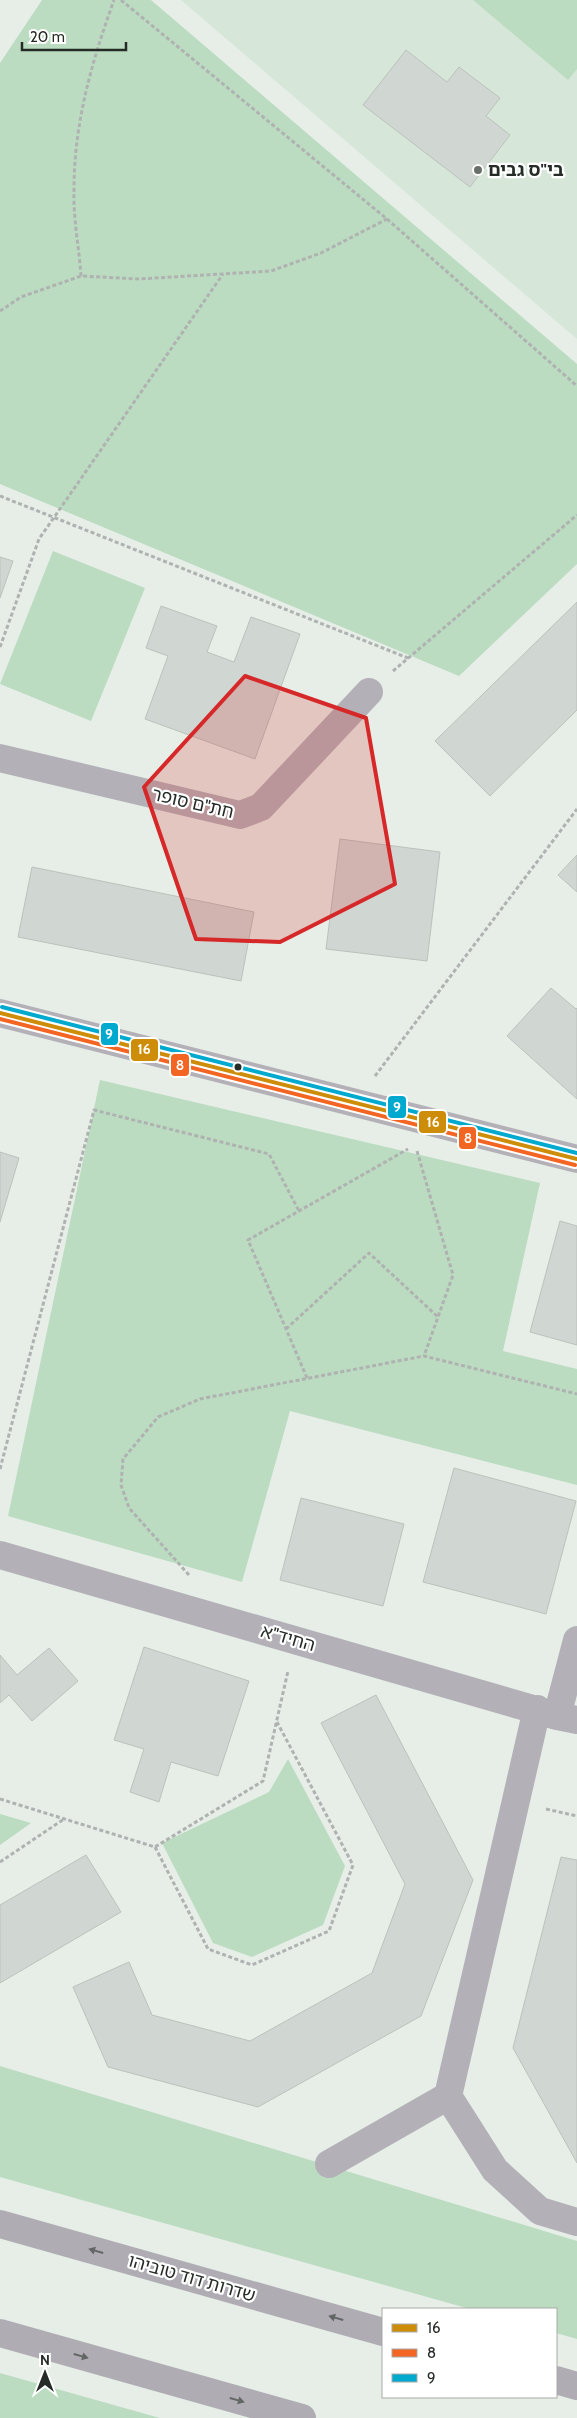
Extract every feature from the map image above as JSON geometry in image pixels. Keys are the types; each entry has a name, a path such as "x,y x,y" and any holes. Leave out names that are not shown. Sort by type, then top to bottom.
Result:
{"highway":[{"name":"שדרות דוד טוביהו","path":"0,2224 382,2332"},
{"path":"0,2333 302,2418"},
{"path":"557,2380 577,2386"}],"street":[{"name":"חת\"ם סופר","path":"0,758 240,815 261,807 368,692"},
{"path":"0,1013 577,1159"},
{"name":"החיד\"א","path":"0,1555 557,1715"},
{"path":"329,2164 448,2096 577,1640"},
{"path":"448,2096 495,2170 540,2211 577,2222"}],"path":[{"path":"81,276 74,190 78,124 94,56 114,0"},
{"path":"121,0 387,219 577,386"},
{"path":"0,311 21,297 81,276 139,279 271,272 321,253 387,219"},
{"path":"0,648 39,539 224,274"},
{"path":"0,496 55,516 408,658"},
{"path":"368,692 577,515"},
{"path":"355,1103 577,809"},
{"path":"0,1469 94,1110 269,1154 299,1211"},
{"path":"307,1378 248,1240 415,1144 453,1275 424,1356"},
{"path":"286,1329 368,1253 438,1317"},
{"path":"193,1579 129,1508 121,1485 123,1459 158,1417 200,1399 424,1356 577,1394"},
{"path":"155,1847 263,1781 295,1640"},
{"path":"0,1799 155,1847 208,1949 252,1965 329,1931 353,1865 277,1722"},
{"path":"0,1862 64,1819"}],"highlighted area":[{"path":"245,676 366,718 395,884 280,942 196,939 144,787"}],"shaded area":[{"name":"בי\"ס גבים","path":"181,0 577,0 577,339"}],"green space":[{"path":"42,0 151,0 577,364 577,564 459,676 0,484 0,63"},
{"path":"473,0 577,0 577,69 568,80"},
{"path":"53,551 145,588 91,721 0,684"},
{"path":"100,1080 540,1183 503,1351 577,1369 577,1485 290,1411 242,1582 8,1516"},
{"path":"288,1759 345,1866 323,1925 252,1957 213,1943 162,1843 269,1792"},
{"path":"0,1814 31,1823 0,1845"},
{"path":"0,2066 577,2241 577,2339 557,2333 557,2308 466,2308 0,2177"},
{"path":"0,2373 160,2418 0,2418"}],"building":[{"path":"406,50 447,82 459,67 500,98 486,116 510,135 470,187 363,105"},
{"path":"0,557 13,561 0,598"},
{"path":"577,602 577,710 490,796 435,741"},
{"path":"161,606 217,626 207,652 234,662 251,617 300,634 255,759 145,719 168,656 146,648"},
{"path":"340,839 440,852 427,961 326,949"},
{"path":"577,855 577,892 558,875"},
{"path":"32,867 254,912 241,981 18,937"},
{"path":"551,988 577,1008 577,1099 507,1036"},
{"path":"0,1152 19,1158 0,1222"},
{"path":"560,1221 577,1226 577,1345 530,1332"},
{"path":"454,1468 576,1501 546,1614 423,1582"},
{"path":"301,1498 404,1524 383,1606 280,1580"},
{"path":"144,1647 249,1681 218,1776 171,1762 159,1802 130,1792 144,1749 114,1740"},
{"path":"49,1648 78,1681 32,1721 9,1695 0,1703 0,1655 17,1675"},
{"path":"376,1695 473,1880 421,2016 258,2107 108,2067 73,1987 129,1962 152,2015 250,2041 372,1973 405,1884 321,1723"},
{"path":"86,1855 121,1912 0,1983 0,1905"},
{"path":"561,1857 577,1860 577,2163 513,2048"}],"transit line":[{"name":"9","path":"2,1007 577,1153"},
{"name":"16","path":"0,1013 577,1159"},
{"name":"8","path":"0,1019 575,1165"}],"place":[{"name":"בי\"ס גבים","path":"478,170"}]}
